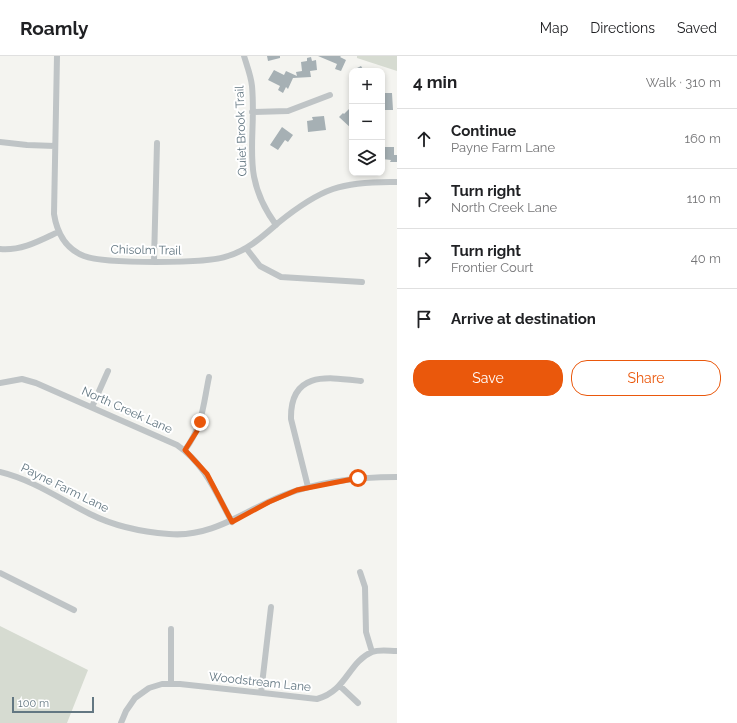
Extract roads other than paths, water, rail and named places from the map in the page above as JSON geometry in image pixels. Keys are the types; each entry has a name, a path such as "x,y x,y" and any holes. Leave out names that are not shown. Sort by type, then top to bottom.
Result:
{"street":[{"name":"Chisolm Trail","path":"57,56 54,214 58,232 72,249 93,259 208,261 227,257 246,248 308,200 334,187 356,182 397,182"},
{"name":"Quiet Brook Trail","path":"244,56 251,80 251,157 254,182 262,204 276,225"},
{"path":"252,112 288,112 330,95"},
{"path":"0,142 56,146"},
{"path":"154,261 157,143"},
{"path":"0,249 14,249 26,246 58,232"},
{"path":"246,248 260,266 281,277 362,282"},
{"path":"92,407 108,371"},
{"path":"185,450 197,431 200,422 209,377"},
{"path":"308,487 291,419 291,411 295,398 302,388 317,378 330,377 361,381"},
{"name":"North Creek Lane","path":"0,383 14,380 28,380 160,436 185,450 207,474 232,522"},
{"name":"Payne Farm Lane","path":"0,472 37,485 99,518 129,528 153,533 181,534 204,531 232,522 283,495 308,487 358,478 397,477"},
{"path":"360,572 365,587 366,632 372,652 397,650"},
{"path":"0,573 74,610"},
{"path":"261,693 271,607"},
{"path":"171,629 171,683"},
{"name":"Woodstream Lane","path":"121,723 130,703 141,693 156,685 171,683 316,699 330,694 340,686 360,662 372,652"},
{"path":"340,686 358,703"}]}
